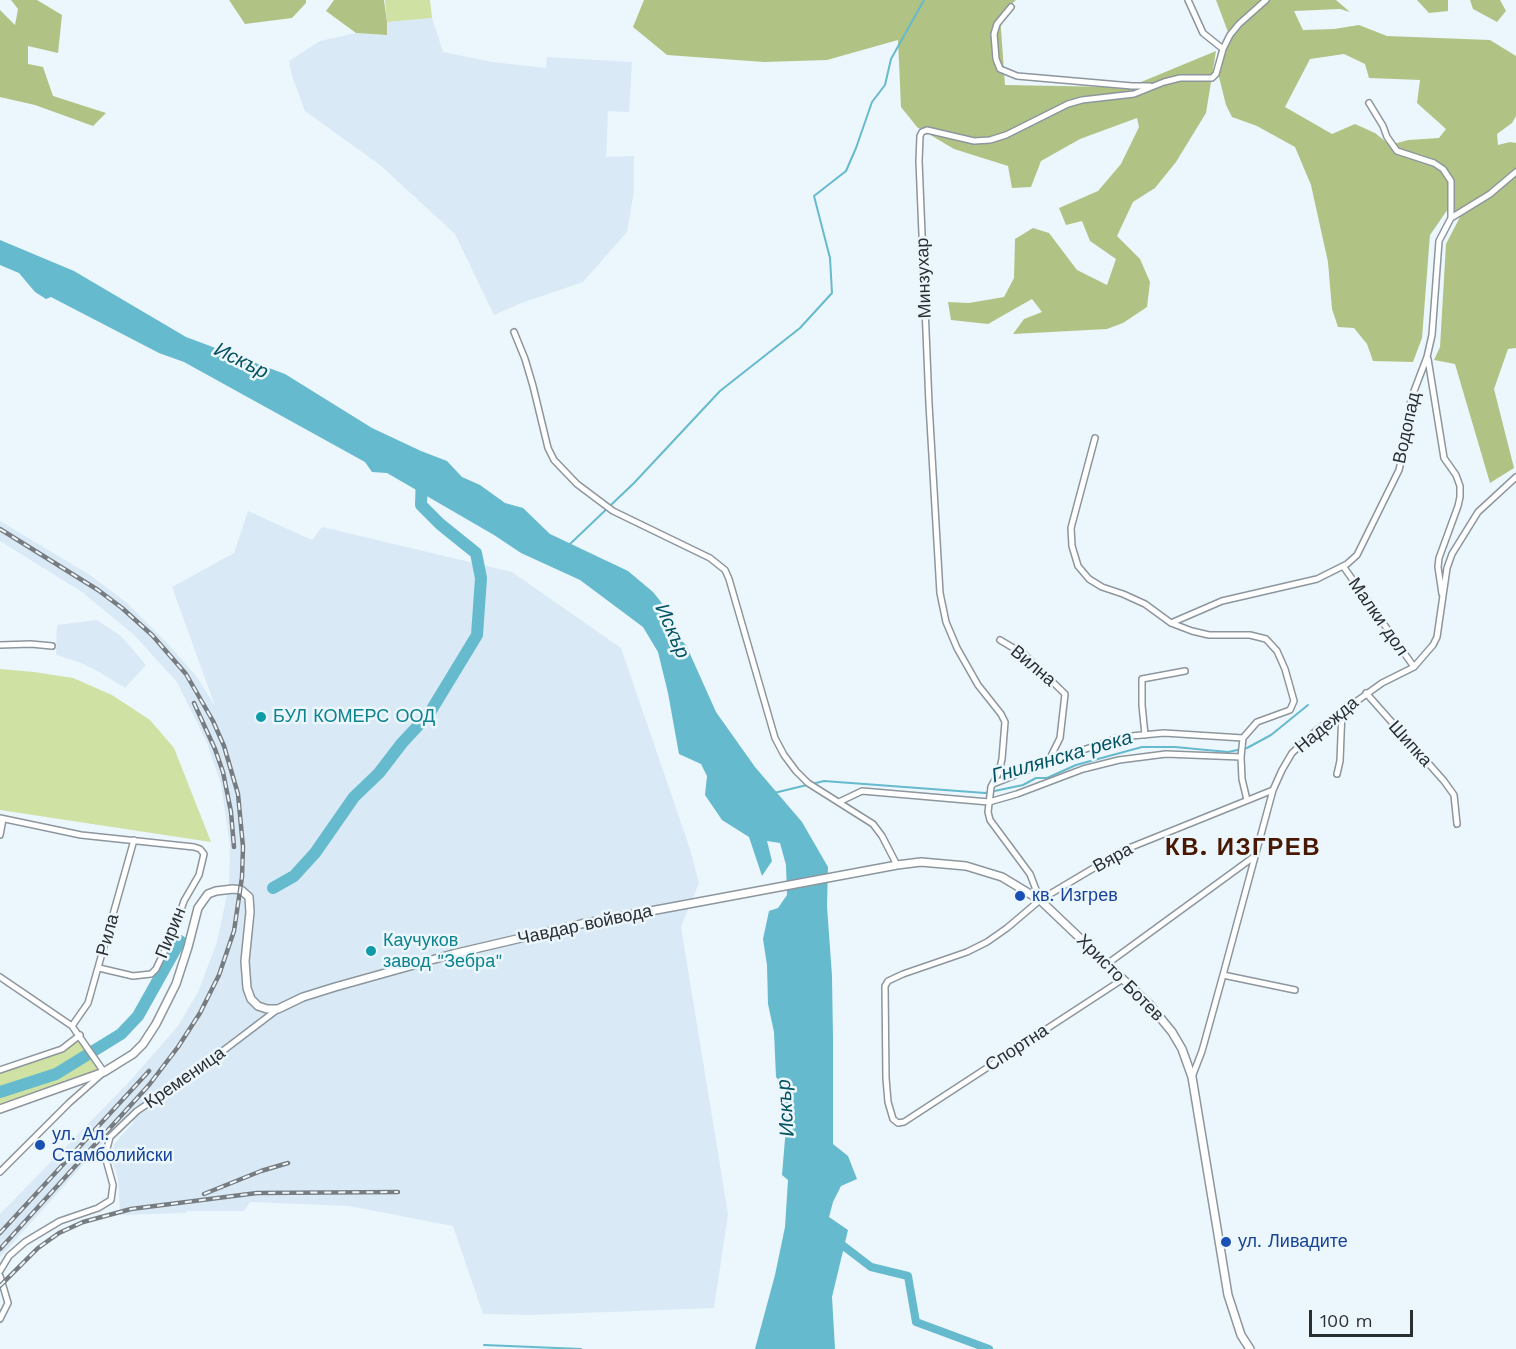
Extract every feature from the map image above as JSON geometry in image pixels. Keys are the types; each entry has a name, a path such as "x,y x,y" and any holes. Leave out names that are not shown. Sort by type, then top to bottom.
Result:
{"street":[{"path":"1188,0 1203,33 1223,49 1239,24 1266,0"},
{"path":"1011,7 997,24 994,34 998,65 1007,73 1017,76 1153,86"},
{"name":"Минзухар","path":"989,800 1002,759 1005,722 978,685 957,648 946,622 940,593 929,404 919,161 920,136 927,130 974,141 990,140 1006,135 1068,104 1082,100 1134,94 1180,78 1212,78 1216,74 1223,49"},
{"name":"Водопад","path":"1171,623 1222,602 1317,579 1343,567 1357,555 1399,470 1406,440 1411,399 1427,357 1432,335 1439,241 1451,218 1451,181 1443,169 1434,163 1397,151 1369,103"},
{"path":"1451,218 1490,194 1516,172"},
{"path":"513,332 525,359 548,448 564,472 613,511 710,558 725,570 772,727 779,746 796,771 808,783 873,824 886,842 897,865 921,862 966,866 1002,877 1041,900"},
{"path":"1427,357 1444,458 1456,475 1461,496 1438,567 1443,602"},
{"path":"1095,438 1071,528 1072,546 1078,566 1089,579 1102,588 1145,604 1171,623 1209,635 1250,634 1266,639 1277,651 1285,669 1294,701 1290,710 1257,722 1242,740 1242,779 1247,800"},
{"path":"1443,602 1448,568 1459,540 1478,512 1516,477"},
{"name":"Малки дол","path":"1343,567 1414,667"},
{"name":"Надежда","path":"1192,1077 1202,1051 1273,790 1292,753 1303,741 1366,693 1414,667 1437,637 1443,602"},
{"name":"Вилна","path":"1000,640 1025,655 1065,694 1060,738 1048,762"},
{"path":"0,645 52,646"},
{"path":"1145,735 1142,679 1185,671"},
{"name":"Шипка","path":"1366,693 1454,795 1457,824"},
{"path":"1338,774 1342,710"},
{"path":"992,785 1048,762 1115,739 1173,734 1242,740"},
{"path":"838,802 862,791 989,800 1017,794 1083,769 1119,760 1166,754 1241,755"},
{"name":"Вяра","path":"911,1118 898,1123 890,1112 886,1078 885,986 888,981 967,952 1007,928 1041,900 1124,850 1273,790"},
{"name":"Христо Ботев","path":"989,800 990,820 1030,874 1041,900 1149,1004 1172,1032 1182,1049 1192,1077 1228,1295 1241,1335 1251,1349"},
{"path":"0,835 2,818 81,835 134,840"},
{"name":"Пирин","path":"99,968 133,976 151,974 156,969 174,931 184,901 202,866 204,854 200,849 134,840"},
{"name":"Рила","path":"72,1026 88,1003 134,840"},
{"path":"1107,964 1255,856"},
{"name":"Чавдар войвода","path":"278,1009 335,987 476,948 569,927 897,865"},
{"path":"0,1172 69,1103 104,1072 133,1054 143,1044 176,984 198,908 208,894 233,889 242,890 249,897 250,912 245,962 247,988 251,999 258,1006 278,1009"},
{"path":"1223,975 1295,990"},
{"path":"0,977 72,1026 104,1072"},
{"name":"Спортна","path":"911,1118 1123,979"},
{"name":"Кременица","path":"0,1271 9,1256 25,1242 60,1221 98,1208 111,1200 113,1185 105,1156 110,1137 137,1111 200,1069 278,1009"},
{"path":"0,1070 62,1049 80,1035"},
{"path":"0,1109 104,1072"},
{"path":"0,1276 8,1303 0,1319"}],"shaded area":[{"path":"432,18 443,52 492,62 546,68 547,57 632,62 629,112 608,111 606,157 634,156 634,191 627,232 583,282 494,315 455,234 380,165 305,111 289,61 320,41 356,33 386,35 387,22"},
{"path":"248,511 312,540 322,527 512,572 621,648 690,849 699,883 681,927 728,1214 714,1308 529,1315 483,1314 453,1226 349,1206 250,1202 244,1211 188,1211 186,1213 120,1215 118,1178 112,1160 114,1144 133,1123 136,1106 0,1257 0,1214 129,1082 178,1026 198,992 217,942 229,885 230,845 221,784 207,743 177,682 134,635 82,592 0,541 0,521 90,575 127,603 197,677 215,706 172,587 234,553"},
{"path":"97,620 121,636 146,665 125,688 79,662 56,655 57,625"}],"green space":[{"path":"11,0 37,0 62,15 58,53 28,46 28,64 43,67 53,96 106,113 93,126 35,105 0,97 0,10 15,25 18,9"},
{"path":"229,0 306,0 306,3 292,18 245,24"},
{"path":"334,0 384,0 387,35 356,33 326,11"},
{"path":"385,0 430,0 432,18 387,22"},
{"path":"644,0 1016,0 1000,15 1005,85 1114,87 1141,82 1216,51 1206,113 1176,162 1155,188 1133,202 1117,236 1140,259 1150,282 1147,307 1123,323 1107,329 1013,334 1024,319 1042,312 1032,299 988,324 951,320 948,302 969,303 1004,297 1014,278 1015,239 1033,228 1049,233 1077,270 1107,285 1116,259 1090,241 1082,221 1066,225 1059,208 1098,191 1121,164 1139,127 1137,118 1080,139 1041,161 1031,187 1012,188 1008,166 954,149 917,127 901,107 898,40 827,60 764,62 667,55 633,27"},
{"path":"1216,0 1336,0 1350,12 1340,9 1294,11 1303,30 1359,25 1387,36 1490,40 1516,56 1516,116 1512,123 1497,134 1498,145 1516,143 1516,348 1508,349 1494,389 1514,468 1490,483 1455,364 1434,360 1440,347 1446,244 1461,215 1448,209 1430,235 1422,338 1413,362 1373,361 1367,344 1354,328 1338,327 1332,309 1328,262 1311,185 1295,147 1257,126 1232,117 1226,105 1217,69 1218,51 1228,32","holes":["1344,54 1365,64 1369,78 1420,80 1417,103 1446,129 1439,138 1408,140 1390,145 1375,133 1355,124 1332,134 1285,107 1310,59"]},
{"path":"1417,0 1448,0 1448,11 1429,13"},
{"path":"1470,0 1500,0 1506,11 1497,22 1473,9"},
{"path":"0,669 73,678 112,695 150,720 174,748 211,842 0,810"},
{"path":"80,1035 104,1072 0,1109 0,1070 61,1049"}],"water":[{"name":"Искър","path":"0,240 74,271 186,337 285,374 372,428 447,461 462,477 480,485 505,503 523,508 550,534 628,571 653,592 673,617 678,637 686,645 716,712 755,767 802,822 828,867 827,906 832,976 833,1144 848,1156 857,1179 841,1186 829,1217 848,1230 832,1297 835,1349 755,1349 785,1227 788,1180 782,1175 786,1127 785,1088 776,1077 774,1032 768,1004 767,965 763,939 769,911 778,908 787,895 786,865 780,843 767,841 772,861 762,876 749,837 722,820 705,795 707,776 701,764 679,754 658,652 643,627 580,580 521,553 387,473 372,472 365,462 184,362 159,353 51,297 46,299 35,292 19,273 0,265"}],"waterway":[{"path":"570,544 634,483 720,391 800,328 832,293 830,258 814,196 846,171 872,102 885,85 891,59 924,0"},
{"path":"273,888 294,876 315,853 354,797 379,773 402,743 429,714 477,635 481,578 476,553 440,524 421,505 422,477"},
{"name":"Гнилянска река","path":"812,784 824,781 985,793 1023,785 1036,778 1047,778 1076,765 1142,747 1175,747 1228,752 1247,748 1271,735 1308,705"},
{"name":"Гнилянска река","path":"774,793 807,785"},
{"path":"0,1092 56,1074 121,1034 138,1016 180,941"},
{"path":"837,1241 871,1267 908,1276 916,1322 989,1349"},
{"path":"484,1345 581,1349"}],"railway":[{"path":"0,529 98,590 122,608 152,635 186,674 213,721 224,746 238,794 243,847 242,877 234,931 219,975 200,1013 149,1085 0,1249"},
{"path":"194,703 223,772 231,812 234,847"},
{"path":"0,1233 149,1071"},
{"path":"204,1194 261,1171 288,1163"},
{"path":"0,1286 38,1248 59,1233 83,1222 131,1209 257,1193 398,1192"}],"place":[{"name":"БУЛ КОМЕРС ООД","path":"261,717"},
{"name":"кв. Изгрев","path":"1020,896"},
{"name":"Каучуков завод \"Зебра\"","path":"371,951"},
{"name":"ул. Ал. Стамболийски","path":"40,1145"},
{"name":"ул. Ливадите","path":"1226,1242"}],"district":[{"name":"КВ. ИЗГРЕВ","path":"1243,848"}]}
